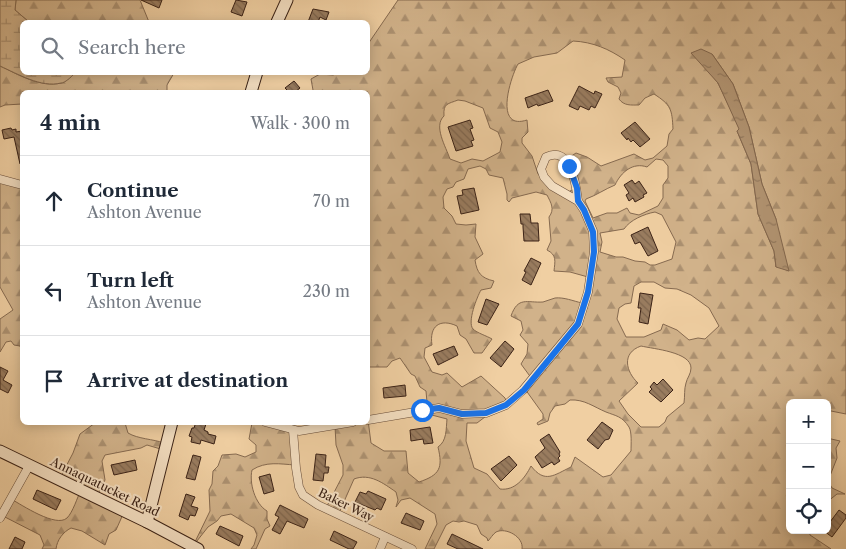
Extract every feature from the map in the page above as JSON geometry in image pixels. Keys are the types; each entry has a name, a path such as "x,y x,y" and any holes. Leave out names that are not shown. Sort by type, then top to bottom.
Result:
{"street":[{"path":"278,20 287,0"},
{"path":"252,90 256,75"},
{"path":"370,420 439,408 462,414 486,413 506,405 524,390 578,324 588,292 594,252 593,232 578,201 574,177 565,159 558,155 546,157 542,169 544,177 552,186 578,201"},
{"path":"0,179 20,184"},
{"path":"147,522 171,425"},
{"path":"276,425 294,430 308,430 336,425"},
{"name":"Baker Way","path":"294,430 296,468 302,495 318,505 412,549"},
{"name":"Annaquatucket Road","path":"0,451 147,522 198,549"},
{"path":"0,518 29,466"},
{"path":"380,549 385,537"}],"green space":[{"path":"0,0 16,0 15,10 27,20 20,20 20,75 0,66"},
{"path":"16,0 140,0 148,20 27,20 15,10"},
{"path":"398,0 846,0 846,414 831,411 831,399 786,399 786,534 810,534 831,549 522,549 520,541 514,534 505,531 496,532 488,541 481,534 477,525 464,521 453,521 446,525 434,549 425,549 437,524 435,514 410,498 401,500 396,507 398,500 396,492 376,480 365,477 354,479 339,513 326,508 343,475 343,465 336,445 335,426 369,425 371,443 384,451 406,451 408,473 419,482 432,477 438,470 440,460 438,447 445,438 447,419 428,414 426,391 420,387 415,376 411,374 400,358 392,361 387,367 370,367 370,90 313,90 311,79 318,75 370,75 370,41","holes":["573,41 600,47 625,60 622,77 606,78 608,82 618,87 621,93 619,99 625,104 639,105 645,98 654,94 670,108 673,129 669,134 667,146 653,158 645,160 634,154 601,166 587,157 576,153 570,157 571,166 579,186 563,195 550,187 538,174 532,156 522,143 522,138 528,132 527,120 517,121 510,118 507,110 507,101 518,64 534,57 557,53","712,54 733,84 749,127 762,184 776,219 776,267 774,251 758,214 751,164 737,131 740,129 718,83 707,69","458,100 483,108 490,128 498,132 502,142 500,152 483,161 472,159 461,163 450,159 441,137 440,125 444,116 445,106","656,159 663,160 668,166 668,178 663,185 663,198 658,206 639,215 630,213 627,208 617,213 607,213 593,218 585,201 586,199 615,185 628,169 637,166 647,167","480,166 486,169 489,175 503,178 509,202 512,198 536,192 547,195 552,209 549,217 551,241 547,250 554,256 554,271 570,272 588,277 582,303 558,298 543,302 524,302 517,306 511,316 521,321 523,330 520,335 528,344 527,354 521,364 532,379 525,389 543,414 543,419 537,423 538,425 548,421 550,413 555,406 575,400 619,417 629,427 631,451 611,475 603,477 575,457 571,467 555,475 541,475 531,466 523,479 515,486 500,489 487,474 474,468 466,441 467,423 477,423 506,401 505,398 481,376 462,387 447,373 442,375 432,372 424,357 425,348 432,345 432,333 437,325 441,323 457,326 460,335 466,339 474,353 482,353 492,339 471,326 473,310 479,293 481,290 491,288 494,281 480,274 477,268 475,260 483,254 475,237 476,224 456,224 452,216 444,208 443,197 447,189 464,179 468,169","655,212 662,215 676,242 672,259 650,265 645,262 600,252 602,242 600,233 624,229 634,220 646,214","641,282 654,282 665,288 677,289 691,295 709,308 719,326 705,339 689,340 677,330 663,324 661,330 644,337 626,337 617,319 619,308 631,303 634,286","641,346 679,355 685,358 691,368 685,385 684,403 667,417 665,422 659,427 641,427 628,414 619,401 638,383 628,368 628,358 630,353"]},
{"path":"0,66 45,84 61,83 73,75 173,75 167,85 167,90 20,90 20,104 0,107"},
{"path":"21,75 73,75 63,83 53,84"},
{"path":"0,183 20,185 20,346 14,345 11,341 6,342 0,352 0,319 13,310 0,287"},
{"path":"92,425 126,425 128,433 136,437 164,443 164,450 147,445 141,448 105,455 102,461 105,480 97,496 124,512 116,530 109,534 105,545 82,531 71,528 61,537 56,549 42,549 44,545 40,535 3,516 11,499 47,518 62,520 67,518 81,490 60,478 80,434"},
{"path":"252,425 276,425 293,429 295,465 268,464 252,470 251,481 254,493 259,503 267,511 267,519 270,526 265,529 256,549 251,549 257,535 254,528 231,514 221,516 208,527 193,546 210,511 209,490 212,484 213,471 218,466 222,455 236,454 245,457 256,452 256,445 249,439"},
{"path":"831,439 840,441 836,448 837,458 831,473"},
{"path":"831,486 845,494 837,494 831,499"}],"water":[{"path":"701,49 712,54 733,84 749,127 762,184 776,219 789,271 776,267 774,251 758,214 751,164 737,131 739,129 718,83 691,53"}],"building":[{"path":"141,0 162,0 159,8"},
{"path":"236,0 247,2 242,16 231,12"},
{"path":"313,9 329,12 326,20 320,17 319,20 309,20"},
{"path":"294,81 300,88 298,90 287,90 285,88"},
{"path":"579,86 594,94 595,91 602,94 595,108 591,106 589,110 580,106 578,110 569,106"},
{"path":"548,90 553,101 528,108 525,98"},
{"path":"470,120 473,128 470,129 474,140 471,141 473,146 456,151 448,127"},
{"path":"635,122 650,139 640,147 633,140 631,142 628,138 627,140 621,133"},
{"path":"11,128 12,130 16,129 16,132 20,131 20,164 14,137 4,139 2,130"},
{"path":"632,180 635,184 639,181 647,193 635,202 633,198 629,201 626,195 629,193 624,185"},
{"path":"474,188 479,210 461,214 457,196 463,195 462,190"},
{"path":"520,214 530,214 531,223 538,223 539,241 524,241 523,224 521,224"},
{"path":"648,227 658,251 648,256 640,242 635,244 631,235"},
{"path":"531,258 541,263 531,285 522,280 526,272 524,271"},
{"path":"640,293 653,295 648,324 639,322 641,308 638,308"},
{"path":"486,299 499,304 487,325 478,322"},
{"path":"505,341 514,349 501,367 490,358"},
{"path":"454,346 458,355 438,365 433,354"},
{"path":"0,367 8,371 3,380 12,385 8,393 0,389"},
{"path":"663,379 673,390 661,402 649,392 654,382 657,385"},
{"path":"405,385 406,396 384,398 383,388"},
{"path":"602,422 613,430 609,439 605,440 598,449 587,440"},
{"path":"195,425 206,425 204,430 208,434 216,436 214,444 201,440 200,444 191,442 192,437 189,436 192,428"},
{"path":"430,427 433,443 424,444 423,439 411,441 410,430"},
{"path":"549,434 560,452 558,458 560,461 554,465 552,462 542,468 535,457 545,448 540,440"},
{"path":"316,454 326,455 325,467 329,467 328,473 324,473 323,481 313,480"},
{"path":"193,455 201,457 195,480 186,478"},
{"path":"509,456 517,465 501,481 491,469"},
{"path":"135,460 137,470 114,475 111,465"},
{"path":"270,474 274,491 264,494 259,477"},
{"path":"37,490 61,500 56,510 33,499"},
{"path":"368,491 386,499 381,510 377,508 375,510 355,502 360,492 366,494"},
{"path":"186,494 195,497 191,506 198,508 195,516 190,515 188,520 179,516"},
{"path":"280,505 308,519 304,528 287,521 280,534 272,530 279,517 275,515"},
{"path":"839,510 846,515 846,518 832,537 828,534 831,534 831,521"},
{"path":"406,513 424,521 420,530 401,523"},
{"path":"220,526 243,536 239,546 216,534"},
{"path":"334,531 357,542 353,549 330,540"},
{"path":"452,534 483,549 458,549 447,544"},
{"path":"15,537 25,542 22,549 9,549"}],"route":[{"path":"422,410 439,408 462,414 486,413 506,405 524,390 578,324 588,292 594,252 593,232 578,201 577,188 569,166"}]}
